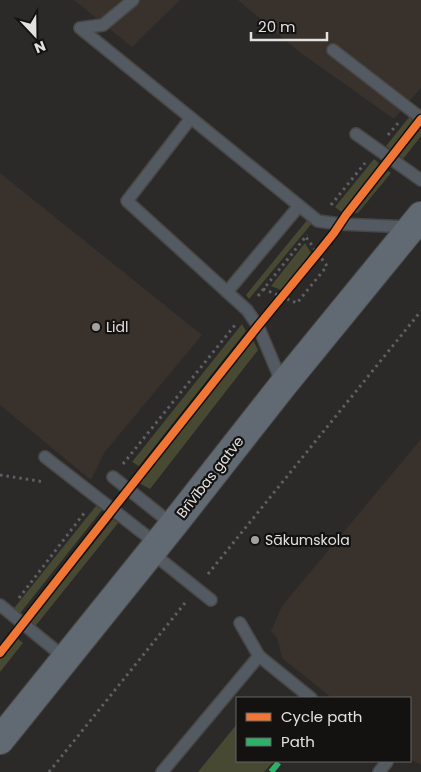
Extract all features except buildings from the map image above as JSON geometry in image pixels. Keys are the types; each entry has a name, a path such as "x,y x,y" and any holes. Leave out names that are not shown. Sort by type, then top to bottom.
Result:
{"highway":[{"name":"Brīvības gatve","path":"0,740 283,384 416,221"}],"lane":[{"path":"133,0 103,25 80,28 318,221 340,224 416,221"},
{"path":"334,50 421,118"},
{"path":"192,118 127,201 247,310 258,326 283,384"},
{"path":"356,134 421,180"},
{"path":"227,292 299,206"},
{"path":"44,457 97,497 160,540"},
{"path":"113,477 196,588 211,600"},
{"path":"4,608 65,658"},
{"path":"240,623 259,656 310,697"},
{"path":"162,772 259,656"},
{"path":"379,772 387,762"}],"path":[{"path":"113,477 409,110"},
{"path":"312,261 340,224"},
{"path":"263,290 297,303 327,266 306,236"},
{"path":"258,326 288,289"},
{"path":"49,772 421,311"},
{"path":"4,608 97,497"}],"shaded area":[{"path":"74,0 180,0 132,47"},
{"path":"238,0 421,0 421,88 394,119 298,51"},
{"name":"Lidl","path":"0,173 202,335 104,453 91,480 0,405"},
{"path":"421,439 421,765 411,760 411,697 331,697 282,658 277,638 271,631 282,606"}],"green space":[{"path":"410,116 415,121 391,150 386,146"},
{"path":"421,128 421,136 403,159 399,155"},
{"path":"374,159 381,165 343,213 335,207"},
{"path":"387,170 391,173 358,213 349,214"},
{"path":"308,219 313,222 249,299 246,295"},
{"path":"305,243 311,253 281,290 271,286"},
{"path":"242,324 246,331 139,466 132,462"},
{"path":"253,340 258,350 150,489 139,483"},
{"path":"96,506 102,510 17,617 11,612"},
{"path":"113,519 118,523 33,629 28,625"},
{"path":"17,638 23,643 0,672 0,659"},
{"path":"236,725 236,762 273,762 264,772 198,772"}],"marked path":[{"path":"271,772 279,762"}],"cycle path":[{"path":"0,653 258,326 334,233 421,119"}],"place":[{"name":"Lidl","path":"96,327"},
{"name":"Sākumskola","path":"255,540"}]}
